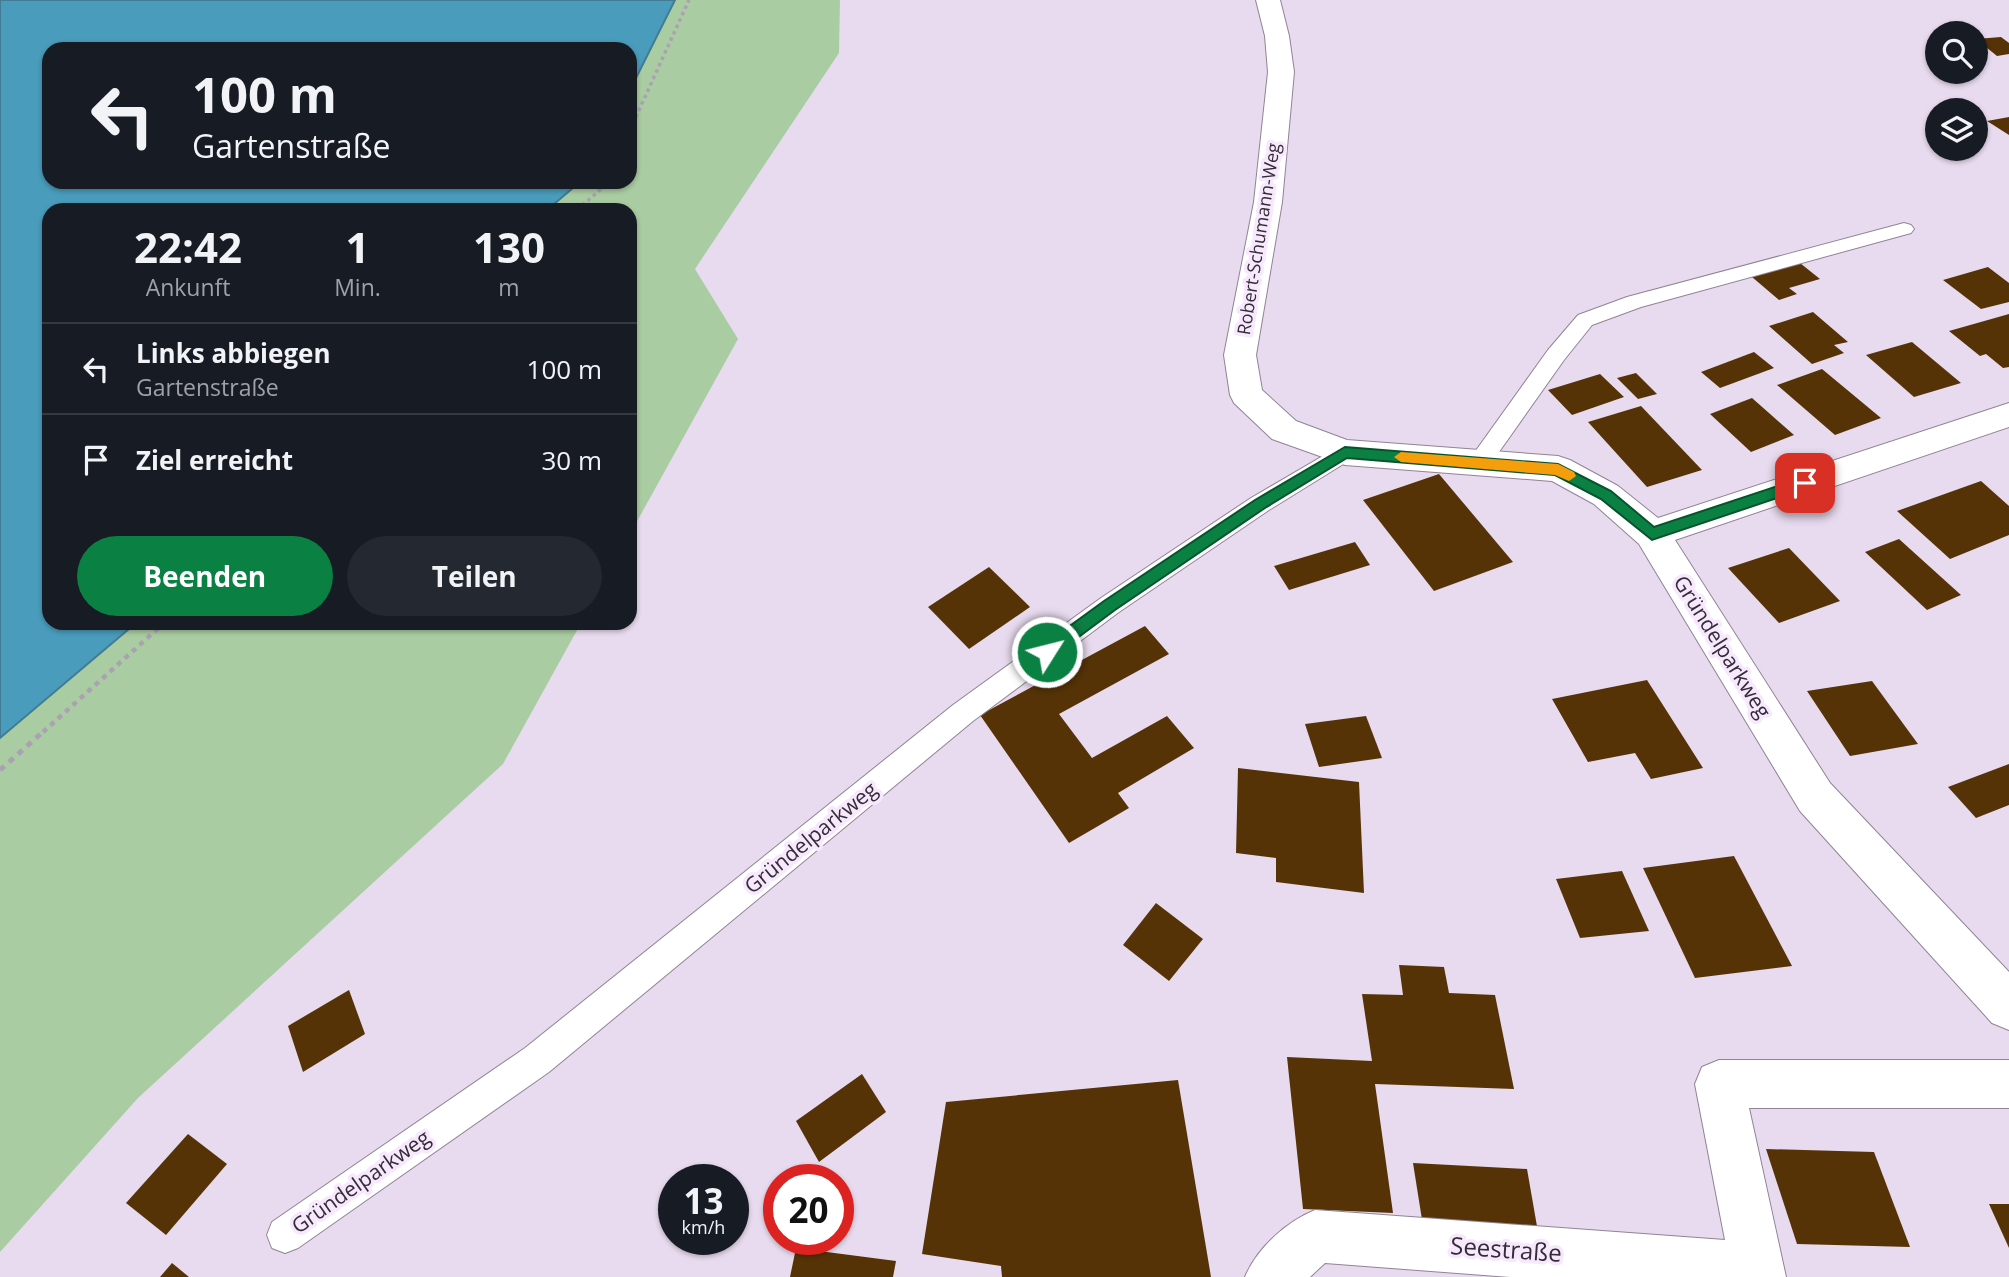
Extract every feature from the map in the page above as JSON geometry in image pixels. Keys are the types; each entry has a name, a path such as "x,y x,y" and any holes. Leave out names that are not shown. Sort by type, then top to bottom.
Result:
{"street":[{"name":"Robert-Schumann-Weg","path":"1246,395 1240,355 1268,202 1281,72 1277,36 1268,0"},
{"name":"Gründelparkweg","path":"1246,395 1284,430 1345,452 1558,470 1606,495 1652,534 1815,797 2009,1006"},
{"path":"1652,534 2009,415"},
{"name":"Seestraße","path":"1272,1277 1315,1236 1758,1273 1719,1084 2009,1084"}],"lane":[{"path":"1479,463 1556,355 1586,320 1634,302 1904,229"},
{"name":"Gründelparkweg","path":"285,1235 537,1060 997,688 1110,605 1260,504 1345,452"}],"path":[{"path":"637,115 689,0"},
{"path":"585,203 600,189"},
{"path":"0,769 156,630"}],"green space":[{"path":"675,0 840,0 839,53 695,269 738,339 637,521 637,203 555,203 572,189 637,189 637,76"},
{"path":"128,630 577,630 503,764 138,1098 0,1252 0,738"}],"water":[{"path":"0,0 675,0 637,76 637,42 42,42 42,189 572,189 555,203 42,203 42,630 128,630 0,738"}],"building":[{"path":"2001,37 2009,43 2009,54 1997,56 1988,49 1988,38"},
{"path":"2009,117 2009,135 1988,122"},
{"path":"1800,263 1820,279 1789,288 1797,294 1779,300 1752,277"},
{"path":"1988,267 2009,283 2009,302 1981,309 1943,280"},
{"path":"1813,312 1848,342 1834,345 1844,353 1812,364 1769,326"},
{"path":"2009,314 2009,367 2003,368 1986,354 1980,356 1949,331"},
{"path":"1912,342 1961,383 1914,397 1866,355"},
{"path":"1754,352 1774,368 1720,388 1701,372"},
{"path":"1822,369 1881,418 1835,435 1777,385"},
{"path":"1636,373 1657,394 1638,399 1617,378"},
{"path":"1600,374 1624,397 1572,415 1548,390"},
{"path":"1752,398 1794,435 1751,452 1710,414"},
{"path":"1641,406 1702,470 1647,487 1588,422"},
{"path":"1439,474 1513,562 1434,591 1363,500"},
{"path":"1981,481 2009,506 2009,535 1950,559 1897,511"},
{"path":"1899,539 1961,595 1927,610 1865,552"},
{"path":"1355,542 1370,565 1289,590 1274,566"},
{"path":"1789,548 1840,601 1779,623 1728,568"},
{"path":"989,567 1030,607 969,649 928,607"},
{"path":"1145,626 1169,654 1059,714 1092,758 1167,716 1194,748 1118,793 1129,808 1069,843 980,715"},
{"path":"1647,680 1703,768 1651,779 1635,753 1588,762 1552,699"},
{"path":"1872,681 1918,744 1850,756 1807,691"},
{"path":"1366,716 1382,758 1319,767 1305,724"},
{"path":"2009,764 2009,805 1976,818 1948,787"},
{"path":"1238,768 1359,782 1364,893 1276,882 1276,858 1236,853"},
{"path":"1734,856 1792,966 1695,978 1643,868"},
{"path":"1622,871 1649,931 1580,938 1556,879"},
{"path":"1156,903 1203,939 1169,981 1123,945"},
{"path":"1399,965 1444,967 1449,993 1495,995 1514,1089 1375,1084 1393,1213 1303,1209 1287,1057 1372,1061 1362,994 1403,995"},
{"path":"349,990 365,1034 303,1072 288,1026"},
{"path":"862,1074 886,1112 819,1162 796,1121"},
{"path":"1178,1080 1211,1277 1002,1277 1001,1266 922,1254 946,1102"},
{"path":"188,1134 227,1164 166,1235 126,1203"},
{"path":"1766,1149 1874,1152 1910,1247 1797,1244"},
{"path":"1413,1163 1527,1169 1538,1232 1423,1226"},
{"path":"1989,1204 2009,1204 2009,1248"},
{"path":"795,1255 850,1255 896,1261 893,1277 790,1277"},
{"path":"172,1263 189,1277 160,1277"}],"slow traffic":[{"path":"1401,457 1558,470 1569,476"}],"route":[{"path":"1047,652 1110,605 1260,504 1345,452 1558,470 1606,495 1652,534 1805,483"}]}
